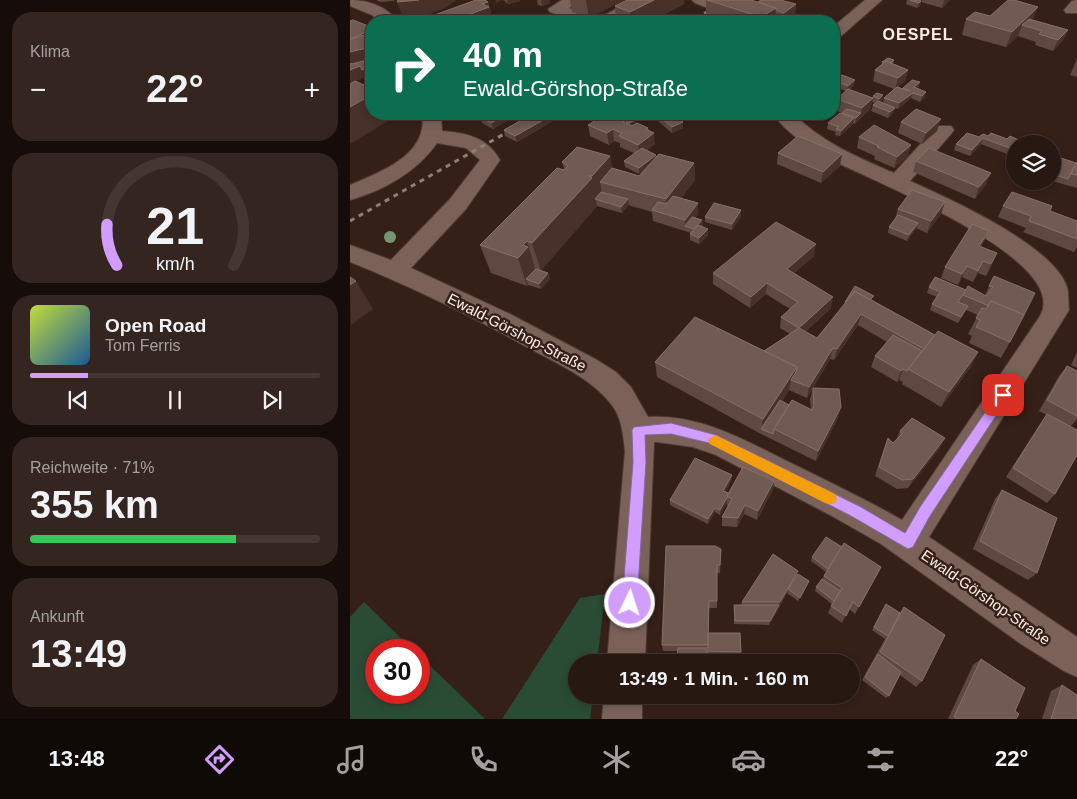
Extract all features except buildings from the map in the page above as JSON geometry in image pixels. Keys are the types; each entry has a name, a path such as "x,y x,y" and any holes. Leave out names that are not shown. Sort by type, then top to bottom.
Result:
{"street":[{"path":"350,0 381,15"},
{"path":"572,15 556,9 574,0"},
{"path":"700,0 739,15"},
{"path":"840,29 874,0"},
{"path":"616,15 643,1"},
{"path":"384,15 396,5"},
{"path":"350,193 402,167 418,154 432,136 432,120"},
{"path":"789,120 799,130 818,143 897,183 978,220 1028,252 1047,270 1058,294 1058,305 1054,313 925,512 908,542"},
{"path":"897,183 944,130"},
{"path":"393,272 482,174 490,160 486,150 478,144 432,136"},
{"name":"Ewald-Görshop-Straße","path":"350,254 511,326 596,373 621,395 628,405 638,430 671,428 711,438 856,511 908,542 1026,628 1077,658"},
{"path":"627,654 639,474 638,430"},
{"path":"622,719 623,704"}],"green space":[{"path":"605,594 598,654 568,654 568,704 592,704 590,719 502,719 580,598"},
{"path":"364,602 402,639 365,639 365,704 430,704 430,666 485,719 350,719 350,617"}],"railway":[{"path":"701,15 728,0"},
{"path":"525,122 528,120"},
{"path":"350,221 527,121"}],"slow traffic":[{"path":"715,440 830,498"}],"district":[{"name":"OESPEL","path":"918,34"}],"route":[{"path":"630,603 640,462 638,430 671,428 711,438 856,511 908,542 925,512 1003,395"}]}
